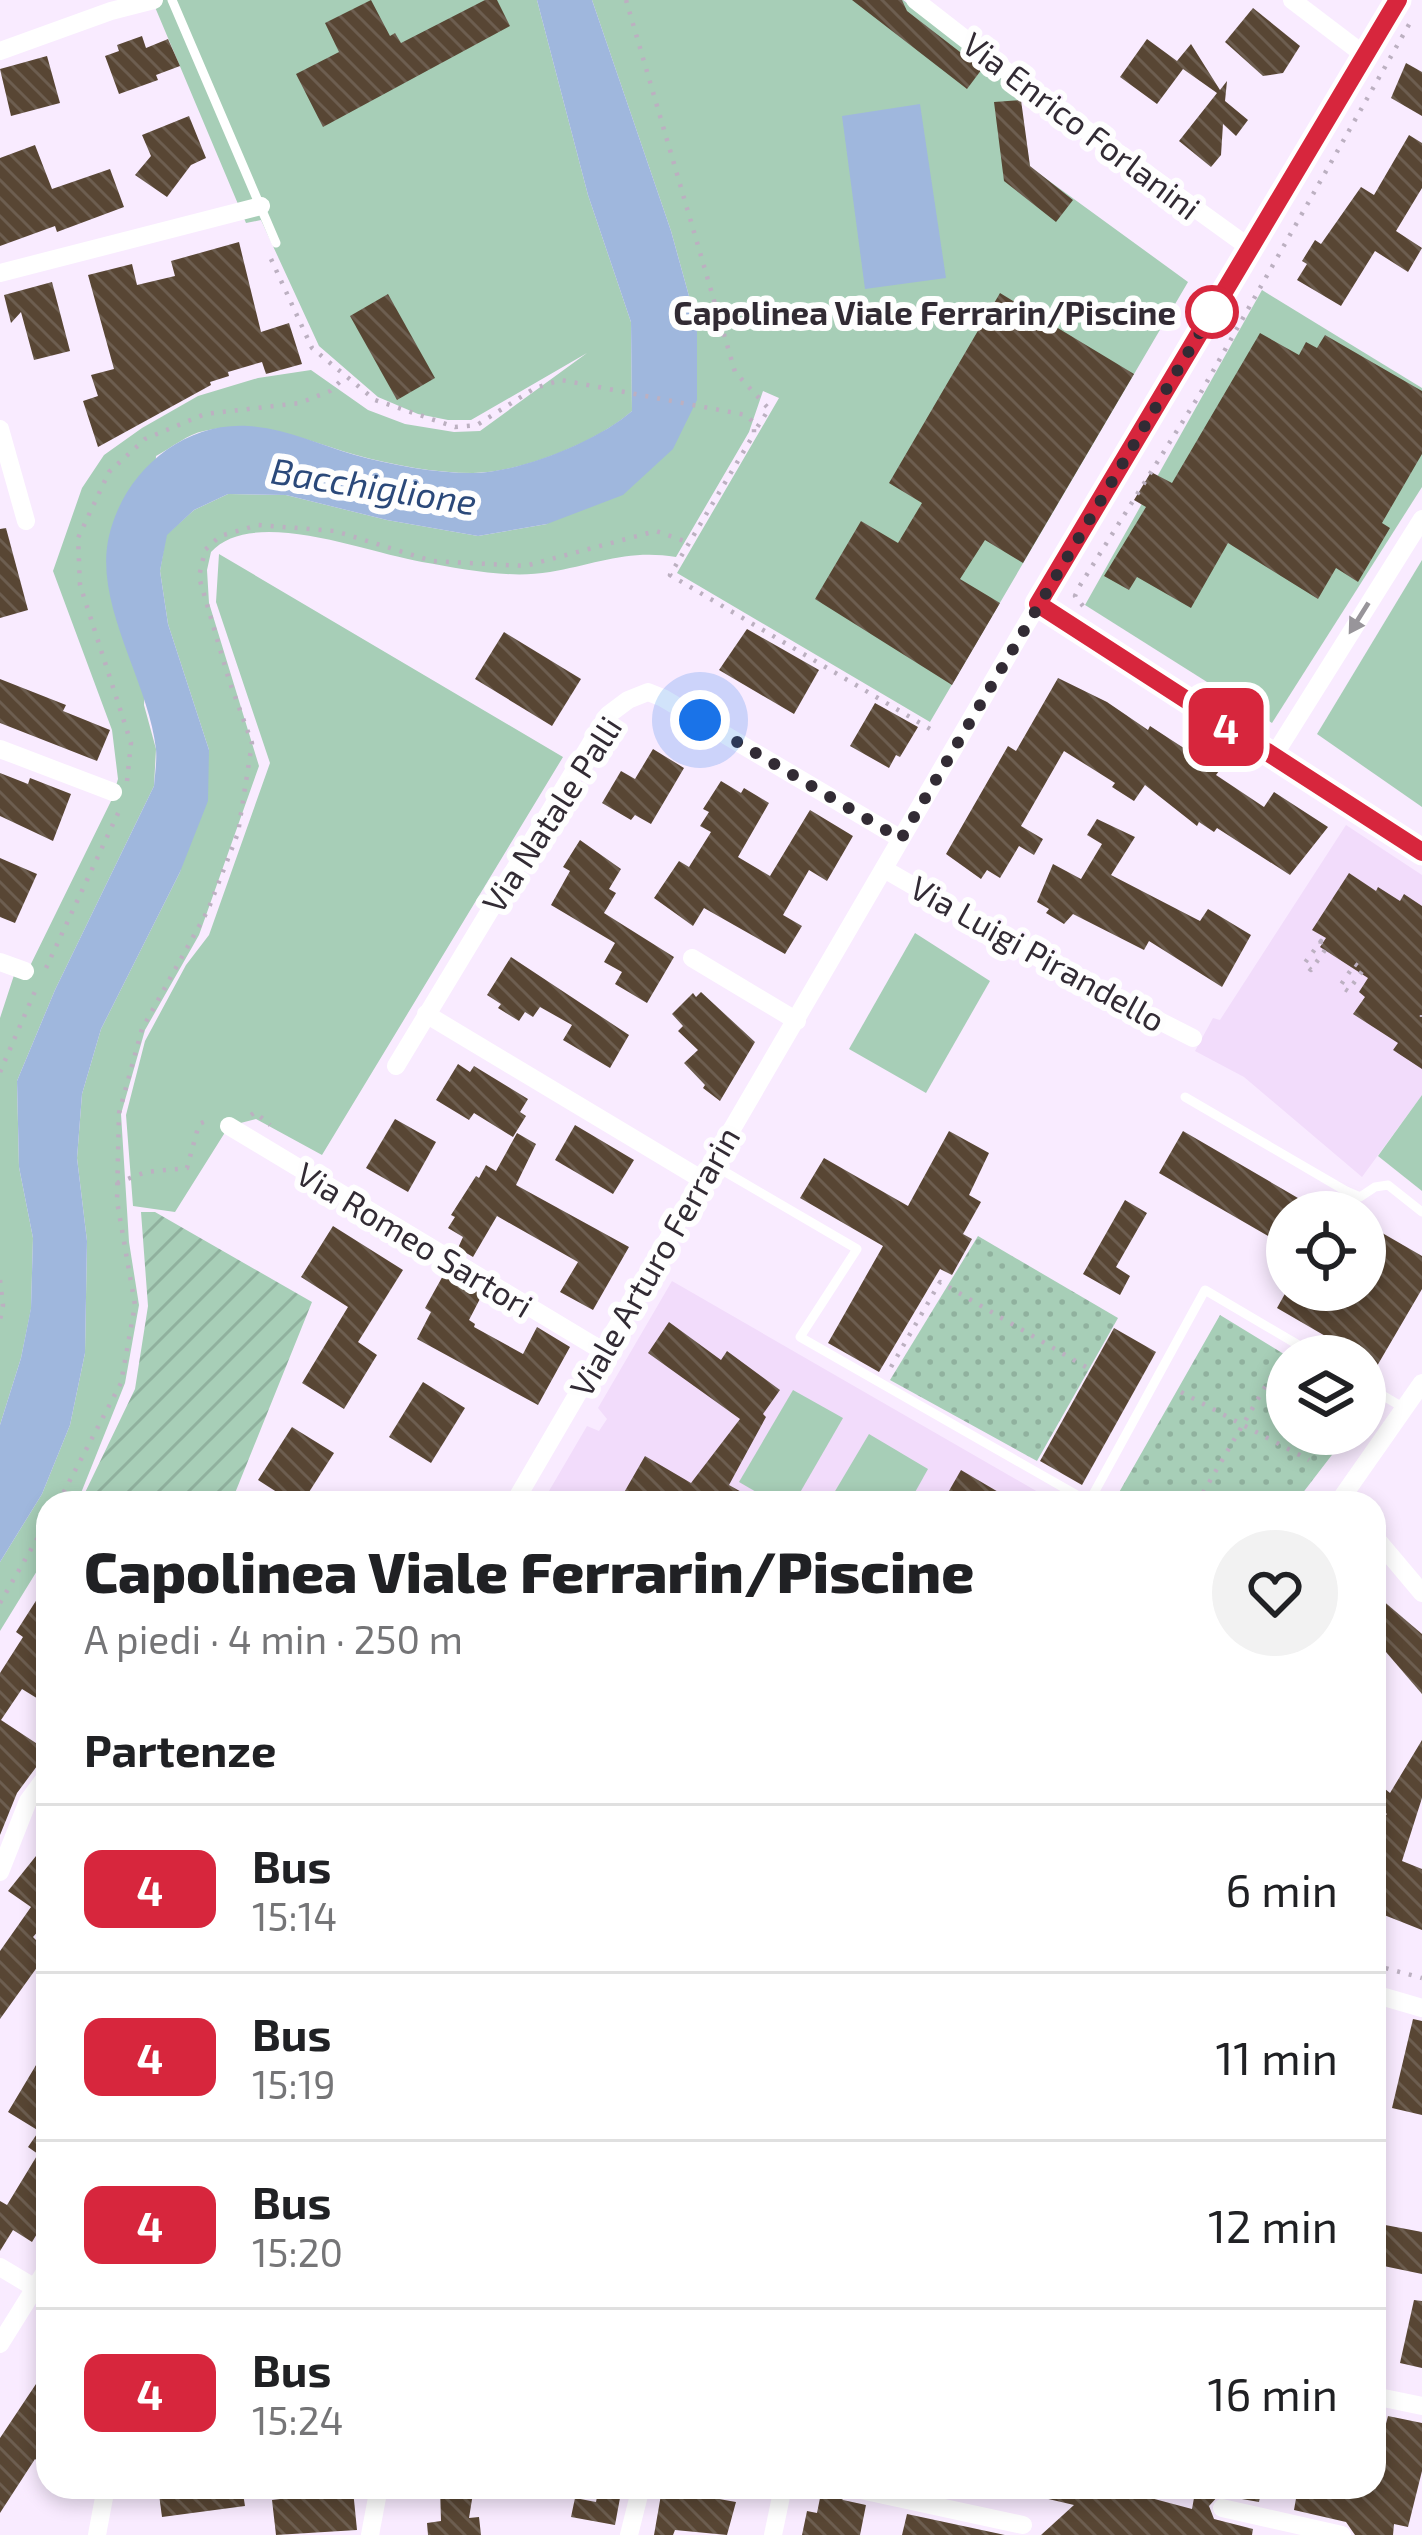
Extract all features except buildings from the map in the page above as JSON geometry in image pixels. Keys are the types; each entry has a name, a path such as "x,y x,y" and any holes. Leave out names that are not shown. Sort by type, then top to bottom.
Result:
{"street":[{"path":"0,51 154,0"},
{"name":"Via Enrico Forlanini","path":"915,0 1250,248"},
{"path":"1292,0 1363,54"},
{"name":"Viale Arturo Ferrarin","path":"521,1491 1038,604 1398,0"},
{"path":"0,273 261,206"},
{"path":"0,429 26,521"},
{"path":"1273,757 1422,520"},
{"path":"1038,604 1422,852"},
{"name":"Via Natale Palli","path":"426,1014 608,716 648,692 901,839"},
{"path":"0,749 113,792"},
{"name":"Via Luigi Pirandello","path":"884,869 1059,970 1193,1038"},
{"path":"692,958 797,1021"},
{"path":"0,962 25,971"},
{"path":"396,1066 426,1014 705,1171"},
{"name":"Via Romeo Sartori","path":"229,1126 602,1350"},
{"path":"1349,1491 1422,1383"},
{"path":"1386,1550 1422,1593"},
{"path":"0,1872 36,1790"},
{"path":"1386,1998 1422,2008"},
{"path":"0,2267 34,2288"},
{"path":"0,2344 36,2285"},
{"path":"1386,2398 1422,2406"},
{"path":"97,2535 104,2499"},
{"path":"370,2535 377,2499"},
{"path":"629,2535 638,2499"},
{"path":"773,2535 780,2499"},
{"path":"903,2499 1023,2525"},
{"path":"1222,2508 1342,2535"}],"lane":[{"path":"172,0 261,206 271,245"},
{"path":"1185,1097 1346,1191 1360,1197 1375,1187 1388,1186 1422,1213"},
{"path":"705,1171 857,1249 800,1337 1070,1491"},
{"path":"1095,1491 1205,1290 1281,1335"},
{"path":"1386,1397 1404,1408"}],"path":[{"path":"626,0 734,372 769,409 670,575 936,733 945,732"},
{"path":"1089,614 1076,596 1079,587 1200,394 1413,19"},
{"path":"271,245 312,348 375,400 455,427 477,425 535,388 561,380 746,415 754,423 754,432"},
{"path":"0,1072 126,795 131,743 80,585 78,538 109,472 145,439 205,414 300,404 330,391 346,376"},
{"path":"64,1491 121,1383 135,1305 117,1183 119,1113 142,1029 208,910 238,833 252,743 199,577 205,550 220,536 258,525 335,531 432,562 525,566 656,531 690,542"},
{"path":"1321,941 1323,942 1320,947 1325,950 1311,970 1304,964 1321,941"},
{"path":"117,1183 146,1172"},
{"path":"0,1280 0,1320"},
{"path":"891,1367 940,1282 1091,1370"},
{"path":"1204,1491 1266,1385"},
{"path":"1181,1392 1309,1460"},
{"path":"0,1603 36,1541"},
{"path":"1386,1968 1422,1978"}],"shaded area":[{"path":"1346,825 1422,875 1422,1095 1362,1177 1244,1077 1195,1051"},
{"path":"672,1281 1036,1491 549,1491 587,1426 599,1431 607,1419 598,1408"}],"green space":[{"path":"152,0 537,0 588,195 631,322 632,411 579,444 535,462 492,472 414,468 281,432 243,427 198,433 156,456 144,705 156,749 154,786 55,990 17,1081 19,1167 33,1238 31,1309 0,1425 0,1018 17,966 28,970 118,779 112,730 53,571 82,488 104,455 142,428 198,396 258,378 311,370 368,410 405,424 480,431 587,353 471,420 418,414 378,397 319,346 261,220 246,223"},
{"path":"592,0 903,0 1018,89 1030,167 1188,282 930,722 677,573 779,398 763,391 749,432 676,557 628,556 550,572 502,574 282,533 230,539 211,552 209,603 259,766 199,935 145,1030 121,1114 129,1242 139,1305 125,1383 82,1491 43,1491 70,1425 85,1353 87,1241 77,1158 82,1094 101,1029 180,872 209,750 168,624 160,571 166,535 194,510 228,494 286,495 478,536 547,524 697,325 671,231"},
{"path":"1262,290 1422,388 1422,487 1272,723 1085,605"},
{"path":"219,554 563,757 322,1155 256,1119 229,1126 175,1212 133,1206 126,1115 145,1041 186,965 209,935 270,763 216,602"},
{"path":"1422,560 1422,807 1317,734"},
{"path":"915,933 990,981 926,1093 849,1049"},
{"path":"1422,1095 1422,1191 1378,1156"},
{"path":"141,1212 155,1212 312,1302 236,1491 86,1491 135,1389 148,1306"},
{"path":"978,1236 1118,1318 1037,1461 890,1380"},
{"path":"1220,1315 1266,1343 1266,1455 1332,1455 1304,1491 1120,1491"},
{"path":"793,1390 843,1418 801,1491 754,1491 739,1482"},
{"path":"869,1434 928,1469 916,1491 835,1491"},
{"path":"36,1504 36,1572 0,1631 0,1562"}],"water":[{"name":"Bacchiglione","path":"537,0 592,0 671,231 697,325 697,400 673,449 623,495 547,524 478,536 286,495 228,494 194,510 167,535 160,571 168,624 209,750 208,801 180,872 101,1029 82,1094 77,1158 87,1241 85,1353 70,1425 43,1491 36,1491 36,1504 0,1562 0,1425 31,1308 33,1238 19,1167 17,1081 55,990 154,786 151,723 109,589 106,562 117,513 128,491 159,455 201,432 224,427 262,427 383,462 472,473 512,468 557,453 617,422 632,411 631,322 588,195"},
{"path":"920,104 946,278 865,289 842,116"}],"bus line":[{"name":"4","path":"1398,0 1038,604 1422,852"}],"place":[{"name":"Capolinea Viale Ferrarin/Piscine","path":"1212,312"}],"route":[{"path":"700,720 901,839 1212,312"}]}
